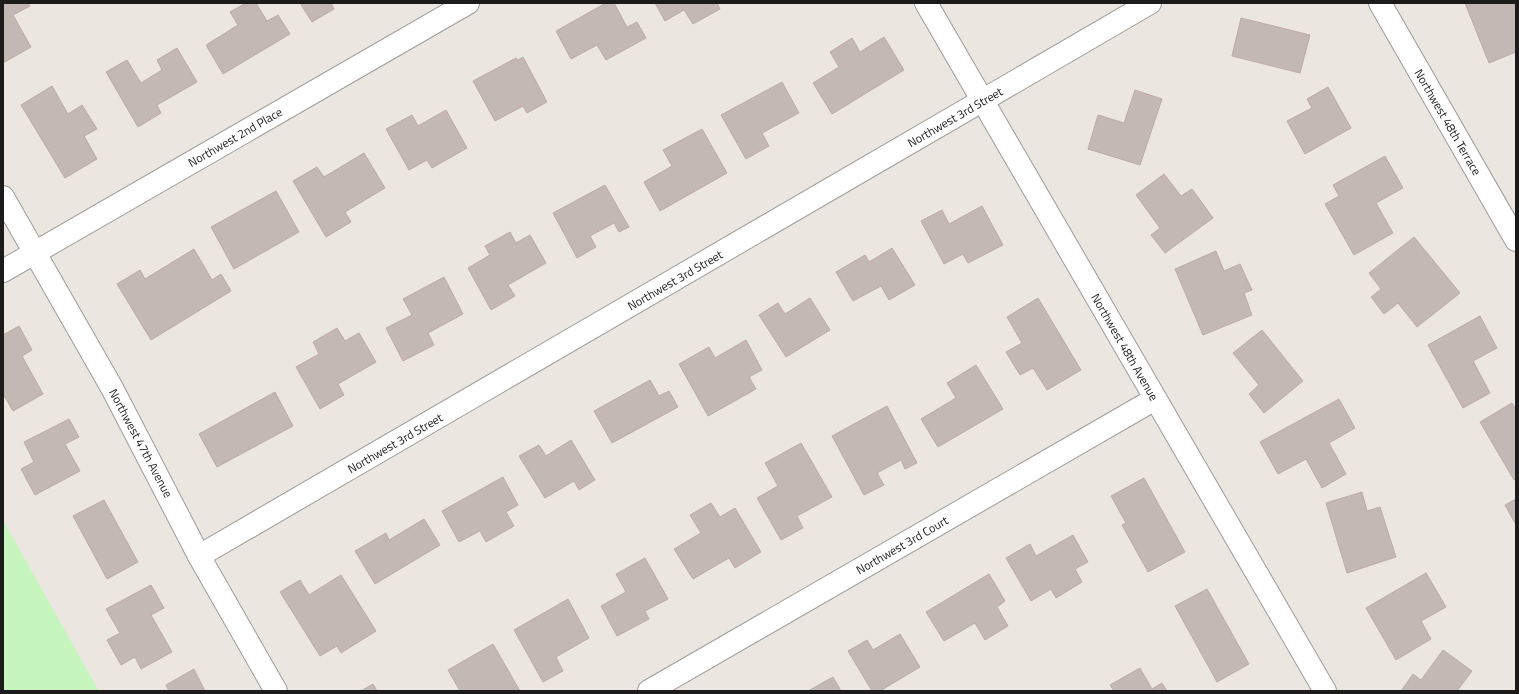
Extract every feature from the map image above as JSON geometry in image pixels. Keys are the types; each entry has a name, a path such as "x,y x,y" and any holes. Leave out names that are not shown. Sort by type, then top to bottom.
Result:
{"street":[{"name":"Northwest 2nd Place","path":"3,271 468,3"},
{"name":"Northwest 48th Avenue","path":"926,3 1325,691"},
{"name":"Northwest 3rd Street","path":"199,556 1150,3"},
{"name":"Northwest 48th Terrace","path":"1380,3 1516,240"},
{"name":"Northwest 47th Avenue","path":"3,197 112,388 199,556 276,691"},
{"name":"Northwest 3rd Court","path":"650,691 1155,399"}],"green space":[{"path":"3,520 99,691 3,691"}],"building":[{"path":"3,3 28,3 30,6 13,15 31,47 3,63"},
{"path":"246,3 256,3 267,21 278,15 290,34 223,74 206,45 238,25 230,12"},
{"path":"300,3 331,3 334,9 312,22"},
{"path":"606,3 614,3 627,27 637,22 646,38 606,60 597,45 571,59 556,31"},
{"path":"655,3 717,3 720,9 693,24 684,10 665,21"},
{"path":"1465,3 1516,3 1516,52 1489,63"},
{"path":"1241,18 1310,35 1300,73 1232,56"},
{"path":"884,37 904,70 832,114 813,83 839,67 830,52 852,38 860,52"},
{"path":"177,48 197,82 157,105 161,113 138,127 106,72 127,60 141,83 162,70 157,60"},
{"path":"523,57 547,102 527,113 523,106 495,121 473,81 516,58 518,60"},
{"path":"782,82 799,113 762,133 769,146 746,159 721,115"},
{"path":"52,86 68,114 82,105 97,129 84,136 97,159 65,178 21,105"},
{"path":"1328,87 1351,128 1305,154 1287,121 1312,108 1307,99"},
{"path":"1135,90 1162,99 1140,165 1088,149 1098,115 1124,123"},
{"path":"446,110 467,148 432,168 427,160 409,170 386,129 412,115 418,126"},
{"path":"702,129 727,173 660,211 644,182 672,166 663,150"},
{"path":"364,153 385,188 345,212 351,222 326,237 293,181 317,167 324,177"},
{"path":"1385,156 1403,188 1376,203 1393,233 1354,255 1325,204 1339,196 1333,185"},
{"path":"1164,174 1181,196 1192,189 1213,218 1165,253 1151,235 1160,228 1136,195"},
{"path":"605,185 629,227 619,232 614,223 590,236 596,247 577,258 553,213"},
{"path":"276,191 299,232 234,269 211,227"},
{"path":"982,206 1003,245 968,263 963,254 944,264 921,221 942,210 949,224"},
{"path":"510,232 516,243 530,235 546,263 508,285 515,296 491,310 468,268 490,255 485,246"},
{"path":"1414,237 1460,293 1417,327 1398,303 1384,314 1371,297 1381,289 1369,273"},
{"path":"892,248 915,285 889,300 881,286 853,301 836,272 865,255 869,262"},
{"path":"194,249 212,280 221,274 231,291 151,340 117,284 140,270 145,279"},
{"path":"1216,251 1224,271 1240,264 1252,290 1244,293 1252,315 1203,335 1175,269"},
{"path":"444,277 463,314 428,333 434,345 403,361 386,328 412,315 403,299"},
{"path":"810,298 830,330 786,357 759,315 778,303 785,314"},
{"path":"1038,298 1081,370 1047,390 1033,368 1020,375 1006,352 1022,343 1007,317"},
{"path":"1480,316 1497,348 1473,361 1490,393 1463,408 1428,345"},
{"path":"19,326 32,350 22,356 43,394 13,411 3,394 3,335"},
{"path":"337,328 345,341 359,333 376,362 338,384 344,395 320,409 296,367 319,354 313,342"},
{"path":"1262,330 1303,381 1264,413 1249,394 1259,385 1233,353"},
{"path":"746,340 762,370 749,377 756,389 708,416 679,364 709,347 715,358"},
{"path":"976,365 1003,409 938,447 921,419 956,398 947,383"},
{"path":"650,380 659,396 669,391 678,407 612,443 594,411"},
{"path":"275,392 293,426 217,467 199,434"},
{"path":"1339,399 1355,428 1329,443 1346,474 1322,488 1306,459 1278,474 1260,442"},
{"path":"1512,403 1516,409 1516,479 1514,480 1480,422"},
{"path":"887,406 917,463 905,469 901,460 877,473 884,485 864,495 832,436"},
{"path":"69,419 79,437 65,444 80,471 35,495 21,469 34,462 24,442"},
{"path":"571,440 595,480 579,490 574,481 545,498 519,456 539,445 546,456"},
{"path":"801,443 832,497 797,516 803,528 781,540 757,498 778,486 765,463"},
{"path":"503,477 518,505 506,512 514,526 486,542 480,531 459,542 442,511"},
{"path":"1144,478 1185,552 1148,572 1122,525 1126,523 1111,496"},
{"path":"1362,492 1367,511 1380,507 1396,557 1347,573 1326,503"},
{"path":"1516,499 1516,525 1505,505"},
{"path":"104,500 138,562 107,579 73,516"},
{"path":"711,503 720,517 735,508 761,552 735,568 729,558 693,579 674,549 701,533 690,515"},
{"path":"424,519 440,545 375,584 355,551 386,533 389,540"},
{"path":"1073,535 1088,562 1075,569 1082,582 1056,598 1051,589 1031,601 1006,558 1030,544 1036,556"},
{"path":"645,558 668,599 645,611 649,619 617,636 601,606 626,592 616,574"},
{"path":"1426,573 1446,607 1421,621 1431,639 1396,660 1366,608"},
{"path":"989,574 1005,601 997,607 1008,626 985,640 975,623 944,641 926,612"},
{"path":"341,575 376,631 341,653 337,646 320,656 280,592 300,580 309,595"},
{"path":"151,585 164,608 151,615 172,652 141,669 135,657 121,665 107,640 120,633 106,609"},
{"path":"1207,589 1249,664 1217,682 1175,606"},
{"path":"568,599 589,638 556,657 563,671 543,682 514,630"},
{"path":"900,634 920,667 880,691 872,691 848,651 867,640 873,650"},
{"path":"493,644 520,691 460,691 448,670"},
{"path":"1443,650 1472,671 1457,691 1401,691 1413,674 1421,680"},
{"path":"1140,668 1152,689 1162,683 1167,691 1114,691 1110,685"},
{"path":"194,669 205,691 169,691 166,685"},
{"path":"833,677 841,691 808,691"},
{"path":"373,684 377,691 361,691"}]}
